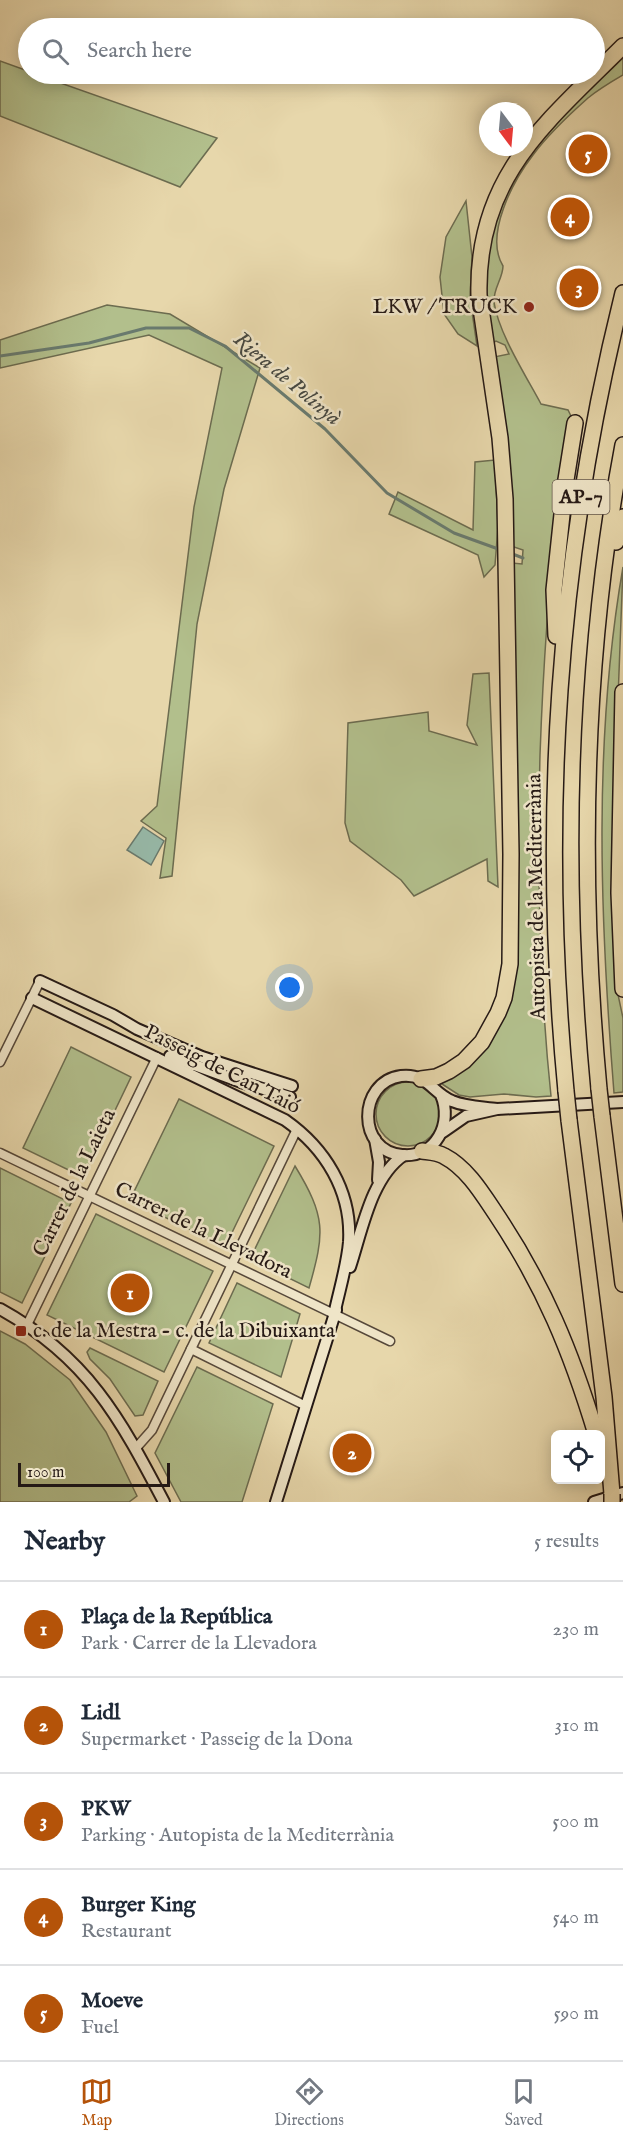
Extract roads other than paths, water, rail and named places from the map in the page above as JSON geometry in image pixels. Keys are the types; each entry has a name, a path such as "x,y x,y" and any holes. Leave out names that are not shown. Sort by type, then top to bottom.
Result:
{"highway":[{"path":"605,65 623,46"},
{"path":"421,1079 445,1073 474,1052 490,1029 498,1013 508,981 511,948 506,566 502,454 479,295 480,256 487,225 506,177 528,144 586,84"},
{"name":"Autopista de la Mediterrània","path":"609,1476 598,1347 566,1091 553,905 555,753 565,624 577,519 602,385 623,293"},
{"path":"558,705 554,590 565,486 575,423"},
{"name":"AP-7","path":"623,445 601,597 590,721 587,851 591,994 599,1089 623,1284"},
{"path":"601,597 623,517"},
{"path":"623,692 619,894 623,989"},
{"path":"422,1151 437,1153 459,1166 486,1198 509,1233 544,1295 565,1341 595,1430"},
{"path":"605,1464 616,1496"}],"main road":[{"name":"Passeig de Can Taió","path":"40,981 113,1015 137,1029 201,1057 291,1091 241,1082 179,1060 57,1004 44,1003"},
{"name":"Passeig de Can Taió","path":"32,998 285,1120 323,1155 342,1191 348,1213 349,1242 334,1315"},
{"path":"378,1183 379,1162 367,1111 371,1098 388,1080 400,1076 421,1079 427,1081 441,1095 458,1104 497,1109"},
{"path":"276,1502 378,1183 387,1169 404,1155 422,1151 435,1143 445,1126 446,1115 441,1095"},
{"path":"441,1133 466,1116 497,1109 623,1102"},
{"path":"375,1139 385,1149 404,1155"},
{"path":"0,1309 27,1325 82,1372 109,1404 136,1448 164,1502"},
{"path":"594,1502 616,1496"}],"street":[{"path":"0,1062 40,981"},
{"name":"Carrer de la Laieta","path":"27,1325 157,1058"},
{"path":"136,1448 152,1430 297,1129"},
{"name":"Carrer de la Llevadora","path":"0,1153 390,1341"},
{"path":"191,1349 306,1406"}],"waterway":[{"name":"Riera de Polinyà","path":"0,356 89,343 146,328 189,328 225,346 325,429 387,493 454,533 501,550"},
{"name":"Riera de Polinyà","path":"510,553 523,558"}],"place":[{"name":"Moeve","path":"588,154"},
{"name":"Burger King","path":"570,217"},
{"name":"PKW","path":"579,288"},
{"name":"LKW / TRUCK","path":"529,307"},
{"name":"Plaça de la República","path":"130,1293"},
{"name":"c. de la Mestra - c. de la Dibuixanta","path":"21,1331"},
{"name":"Lidl","path":"352,1453"}]}
